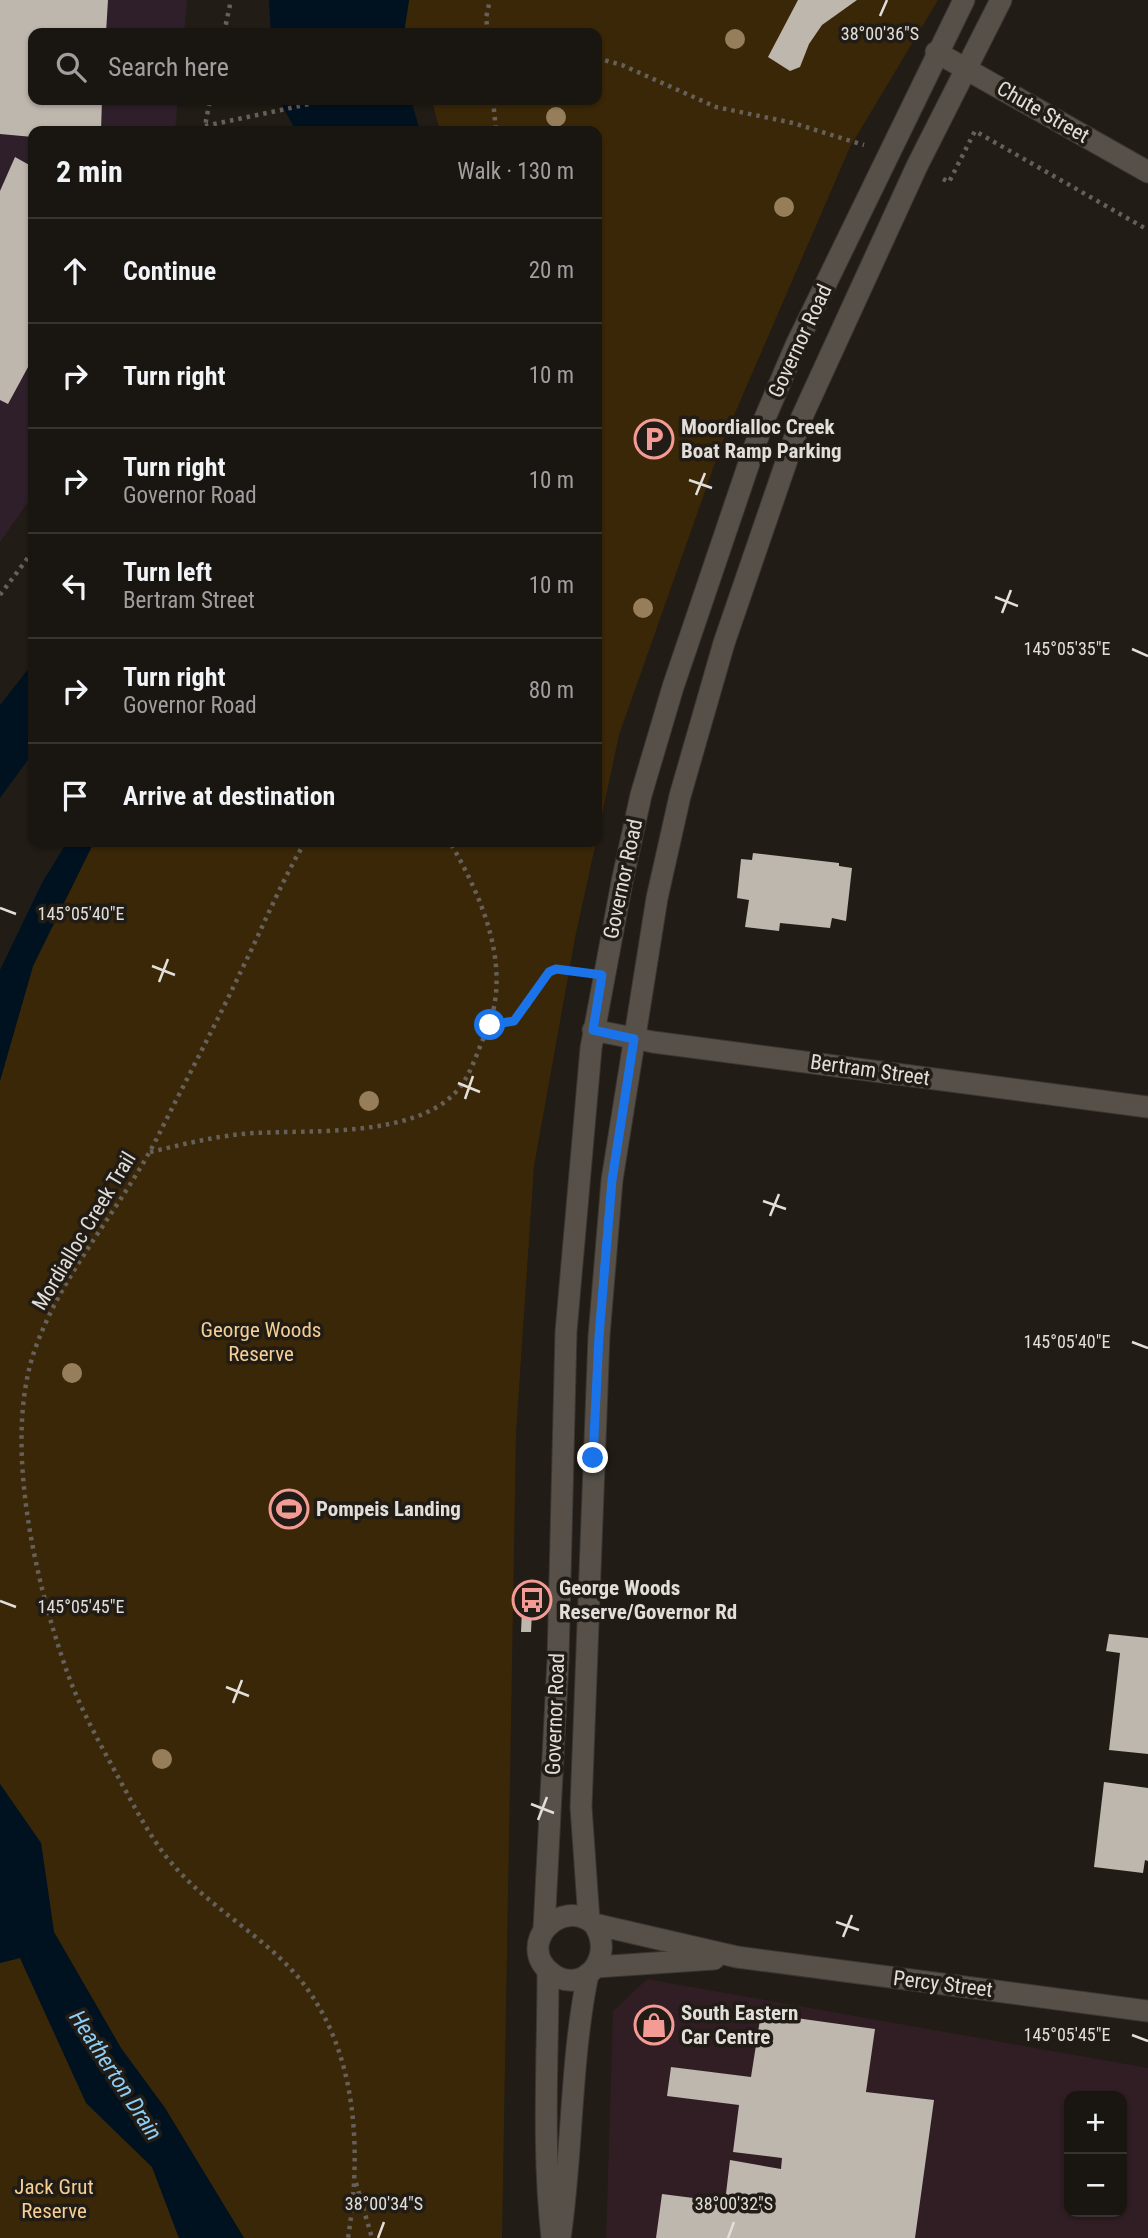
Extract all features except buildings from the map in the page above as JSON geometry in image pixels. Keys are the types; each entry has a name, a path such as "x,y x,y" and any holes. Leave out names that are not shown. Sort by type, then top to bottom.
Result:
{"street":[{"name":"Governor Road","path":"544,1928 558,1660 566,1332 593,1030 602,975 642,795 673,687 729,516 796,345 890,155 936,52 964,0"},
{"name":"Governor Road","path":"592,1922 581,1807 599,1336 612,1180 655,905 680,796 750,561 801,419 917,166 1001,0"},
{"name":"Chute Street","path":"936,52 1148,172"},
{"name":"Bertram Street","path":"593,1030 634,1039 1148,1107"},
{"path":"560,2238 568,2181 578,2023 592,1971 603,1950 592,1922 580,1916 560,1916 544,1928 538,1946 543,1964 548,1970 568,1979 592,1971"},
{"name":"Percy Street","path":"592,1922 737,1957 1148,2011"},
{"name":"Percy Street","path":"592,1971 737,1957"},
{"path":"548,1970 544,2116 546,2182 552,2238"}],"path":[{"path":"225,28 231,0"},
{"path":"487,28 486,18 490,0"},
{"path":"602,59 622,65 716,107 793,123 890,155"},
{"path":"204,126 209,105"},
{"path":"213,126 306,105"},
{"path":"493,105 496,126"},
{"path":"917,166 949,182 975,131 1148,230"},
{"path":"0,595 28,558"},
{"name":"Mordialloc Creek Trail","path":"302,847 149,1152 72,1272 35,1349 20,1420 28,1515 65,1667 91,1729 150,1835 192,1886 285,1963 312,1992 332,2029 344,2066 353,2116 355,2179 348,2238"},
{"path":"149,1152 210,1138 307,1133 383,1124 438,1106 455,1093 490,1025 497,979 496,946 464,866 453,847"},
{"path":"490,1025 514,1021 521,1016 549,972 556,969 602,975"},
{"path":"355,2179 372,2238"}],"shaded area":[{"path":"0,0 187,0 184,28 28,28 28,105 178,105 175,126 28,126 28,502 0,542"},
{"path":"647,1979 1148,2068 1148,2238 606,2238 613,2011"}],"green space":[{"path":"409,0 938,0 850,147 722,443 619,735 602,815 602,126 439,126 433,105 602,105 602,28 405,28"},
{"name":"George Woods Reserve","path":"92,847 595,847 575,938 534,1166 516,1433 502,2238 244,2238 165,2108 121,2048 54,1932 41,1843 0,1784 0,1081 33,966"},
{"name":"Jack Grut Reserve","path":"20,1958 86,2102 152,2167 179,2238 0,2238 0,1963"}],"water":[{"path":"269,0 409,0 405,28 271,28"},
{"path":"282,105 412,105 419,126 293,126"},
{"path":"28,669 28,760 0,798 0,705"},
{"path":"64,847 92,847 33,966 0,1081 0,970 42,883"},
{"name":"Heatherton Drain","path":"0,1784 41,1843 54,1932 121,2048 165,2108 244,2238 179,2238 152,2167 86,2103 20,1958 0,1963"}],"place":[{"name":"Moordialloc Creek Boat Ramp Parking","path":"654,439"},
{"name":"Pompeis Landing","path":"289,1509"},
{"name":"George Woods Reserve/Governor Rd","path":"532,1600"},
{"name":"South Eastern Car Centre","path":"654,2025"}],"route":[{"path":"490,1025 505,1024 521,1016 549,972 556,969 602,975 593,1030 634,1039 612,1180 599,1336 593,1458"}]}
